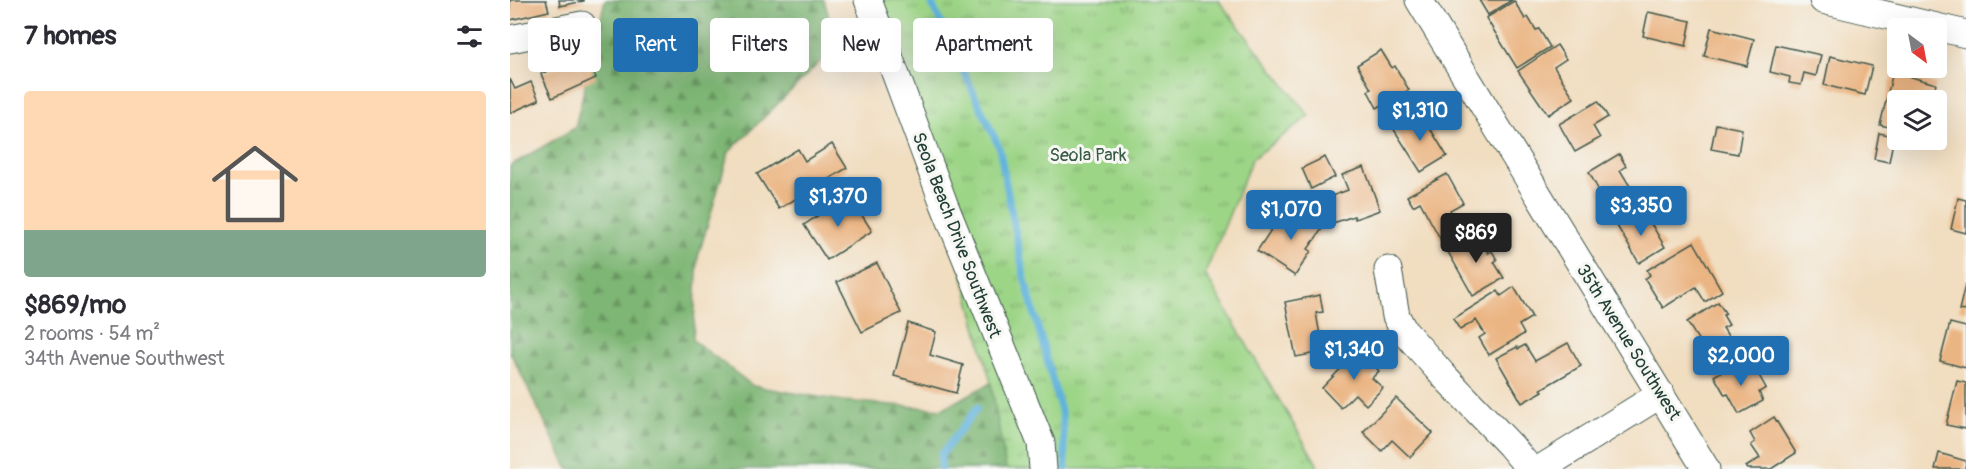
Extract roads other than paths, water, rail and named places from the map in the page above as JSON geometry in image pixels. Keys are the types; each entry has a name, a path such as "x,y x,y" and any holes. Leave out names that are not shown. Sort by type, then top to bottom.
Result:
{"street":[{"name":"Seola Beach Drive Southwest","path":"868,0 944,204 1041,443 1043,469"},
{"name":"35th Avenue Southwest","path":"1419,0 1706,469"},
{"path":"1823,0 1966,34"},
{"path":"510,39 528,36"},
{"path":"1388,270 1396,316 1404,331 1530,469"},
{"path":"1540,469 1661,394"}],"waterway":[{"path":"930,0 999,147 1024,276 1062,415 1066,469"},
{"path":"941,469 941,455 977,408"}],"park label":[{"name":"Seola Park","path":"1088,155"}]}
